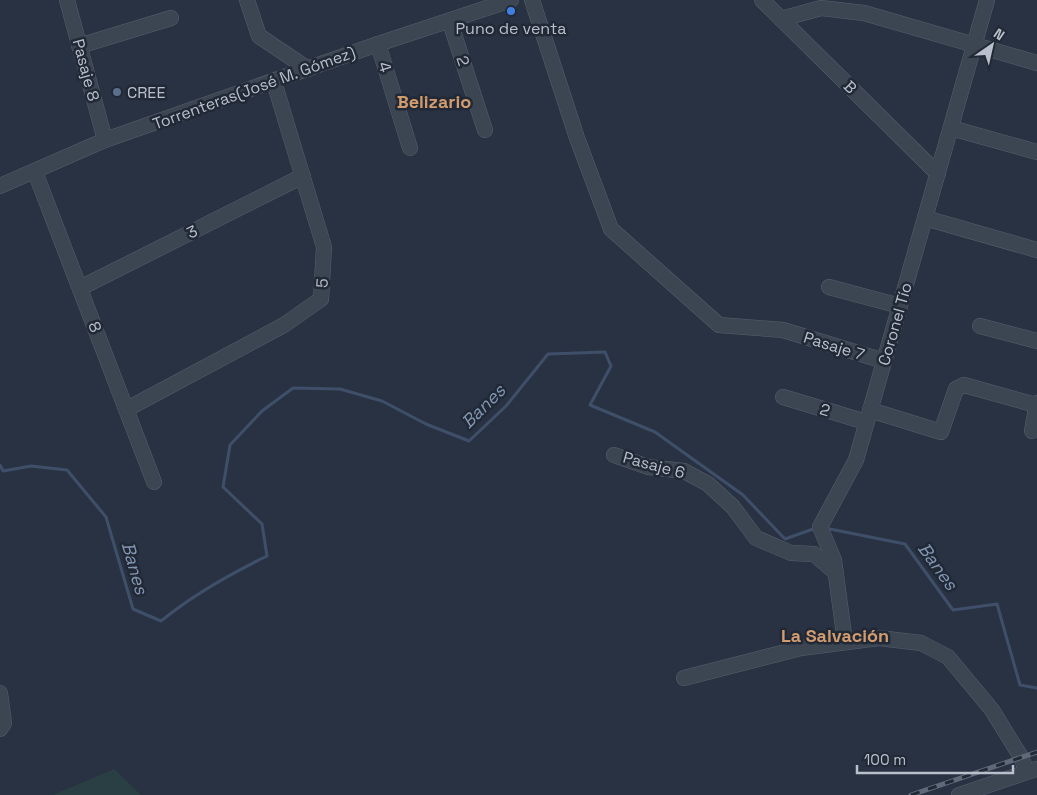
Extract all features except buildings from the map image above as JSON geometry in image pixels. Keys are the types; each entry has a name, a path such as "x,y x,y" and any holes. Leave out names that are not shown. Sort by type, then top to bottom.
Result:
{"street":[{"name":"Pasaje 8","path":"67,0 105,140"},
{"path":"247,0 259,36 308,69"},
{"name":"Torrenteras(José M. Gómez)","path":"0,186 105,140 378,44 450,22 511,0"},
{"name":"Pasaje 7","path":"532,0 577,138 611,229 719,324 783,330 884,361"},
{"name":"B","path":"762,0 938,174"},
{"name":"Coronel Tío","path":"845,642 834,560 820,527 856,460 987,0"},
{"path":"781,19 821,8 864,13 1037,63"},
{"path":"79,46 171,18"},
{"name":"2","path":"450,22 485,130"},
{"name":"4","path":"378,44 410,148"},
{"name":"5","path":"127,409 284,325 320,298 324,247 274,82"},
{"path":"951,128 1037,152"},
{"name":"8","path":"35,172 154,482"},
{"name":"3","path":"80,288 303,176"},
{"path":"925,218 1037,250"},
{"path":"829,286 900,306"},
{"path":"980,326 1037,341"},
{"name":"2","path":"783,396 941,432 956,389 960,386 964,385 1037,404"},
{"path":"1032,431 1037,404"},
{"name":"Pasaje 6","path":"614,455 648,467 684,471 708,484 733,507 756,538 791,553 814,554 836,573"},
{"path":"684,678 801,648 879,638 921,643 948,657 992,710 1032,770 959,795"},
{"path":"0,693 2,726"}],"green space":[{"path":"114,769 141,795 53,795"}],"waterway":[{"name":"Banes","path":"0,465 3,471 31,466 67,470 106,517 133,609 161,621 186,602 212,586 267,556 262,524 223,487 230,445 262,411 293,388 340,389 382,401 426,424 469,441 506,406 548,354 605,352 611,366 590,405 655,432 743,495 785,539 816,528"},
{"name":"Banes","path":"825,528 905,544 953,610 997,604 1020,685 1037,688"}],"railway":[{"path":"911,795 1037,752"}],"place":[{"name":"Puno de venta","path":"511,11"},
{"name":"CREE","path":"117,92"}],"district":[{"name":"Belizario","path":"434,101"},
{"name":"La Salvación","path":"835,635"}]}
